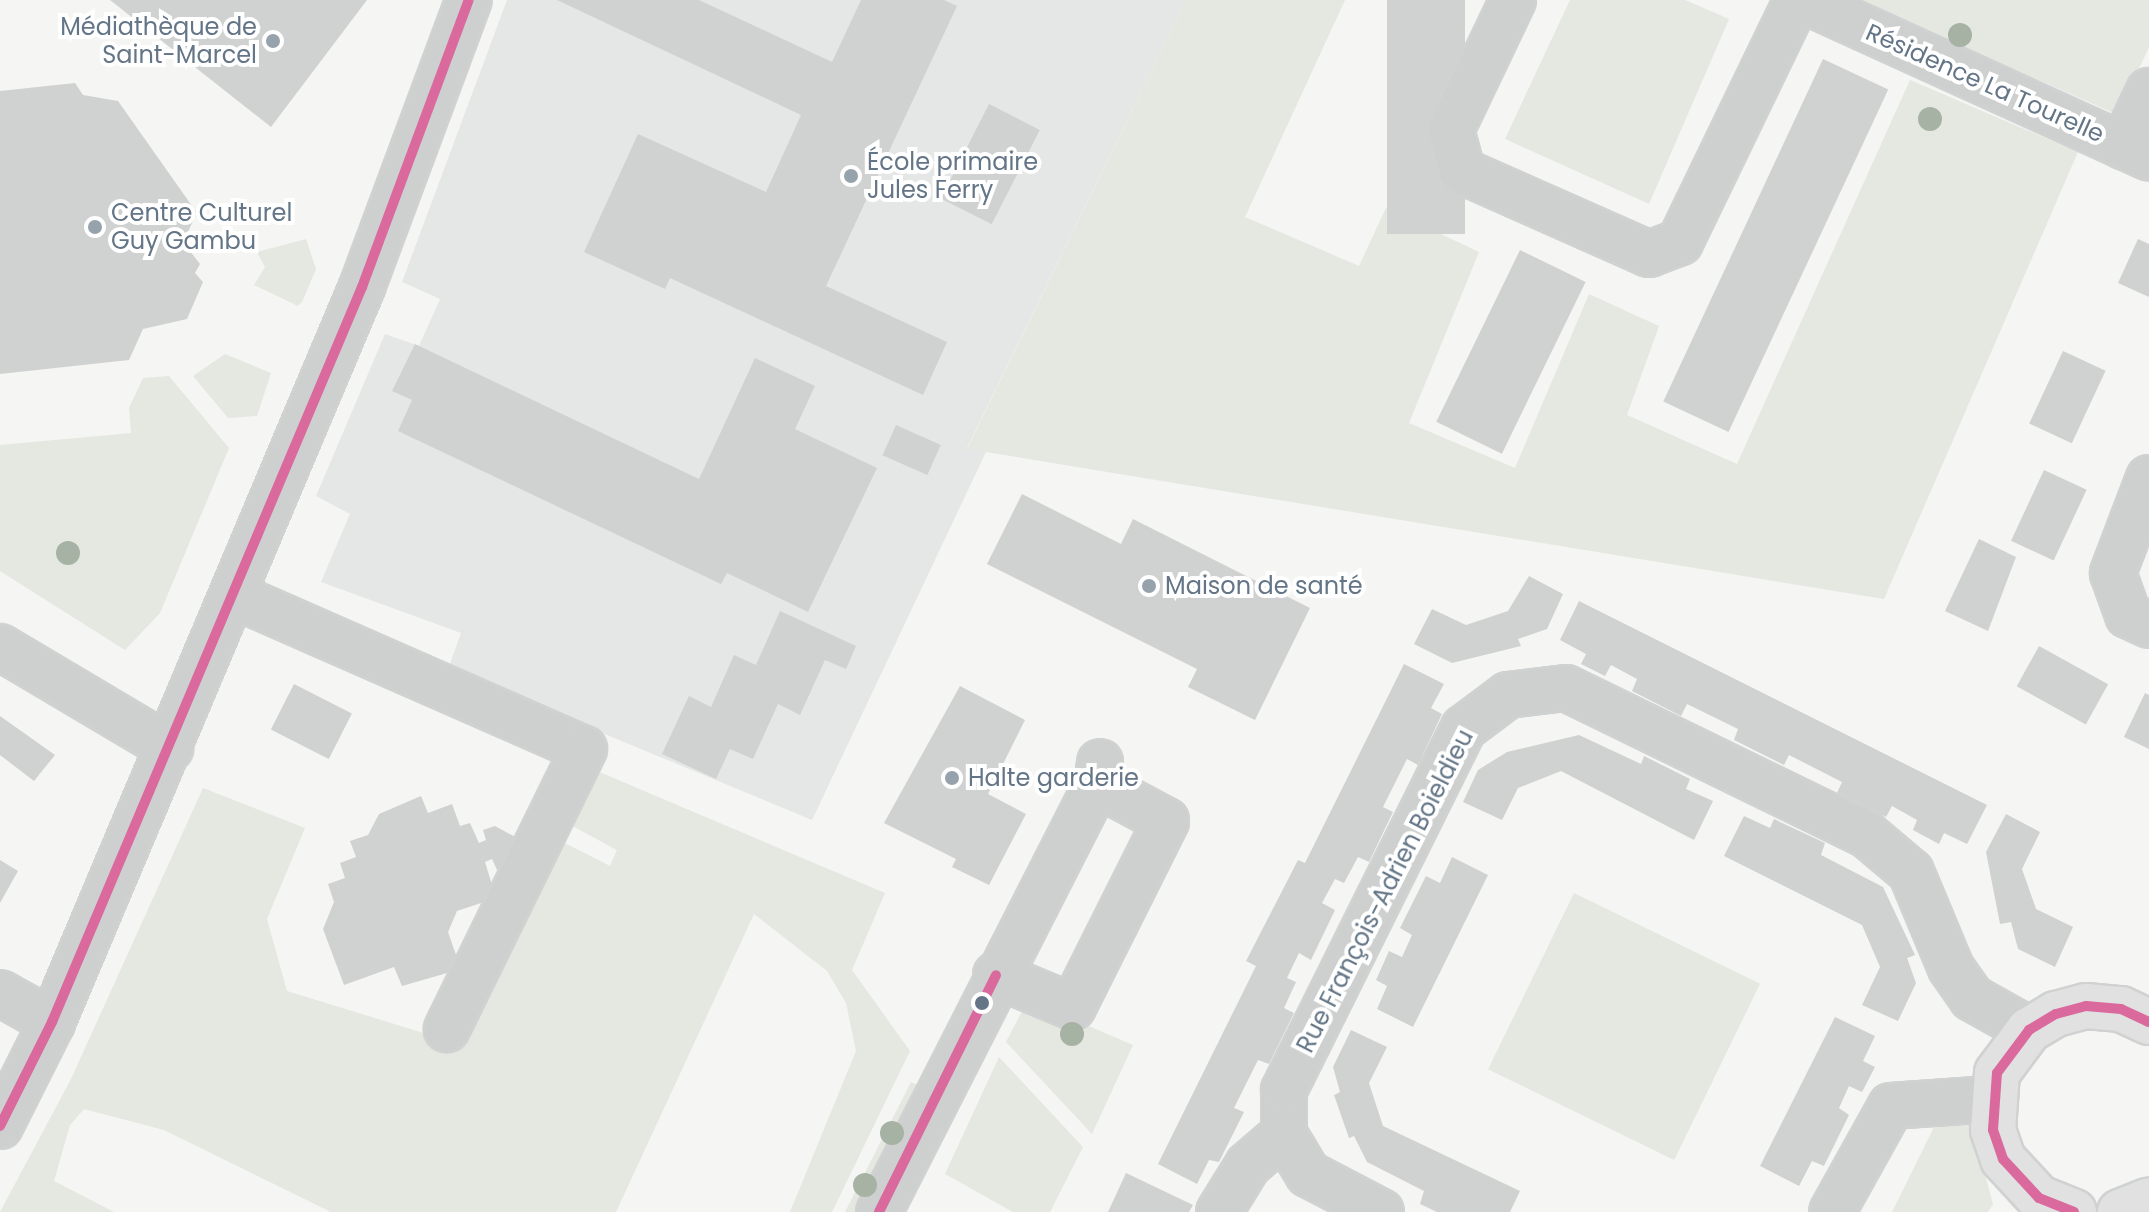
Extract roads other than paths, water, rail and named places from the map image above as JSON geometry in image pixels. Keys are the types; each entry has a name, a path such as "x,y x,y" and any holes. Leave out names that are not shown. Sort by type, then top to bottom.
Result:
{"main road":[{"path":"2063,1211 2021,1184 2003,1159 1991,1099 1997,1073 2029,1030 2056,1014 2086,1006 2121,1009 2149,1022"},
{"path":"2120,1212 2149,1200"}],"street":[{"path":"0,1126 52,1022 170,748 362,287 469,0"},
{"name":"Résidence La Tourelle","path":"1513,0 1451,130 1462,171 1649,254 1680,242 1800,0 2136,152 2149,91"},
{"path":"2149,478 2113,573 2128,615 2149,625"},
{"path":"233,595 584,749 447,1029"},
{"path":"0,647 170,748"},
{"name":"Rue François-Adrien Boieldieu","path":"1284,1134 1284,1090 1464,728 1508,695 1566,688 1867,835 1911,872 1951,968 1972,998 2029,1030"},
{"path":"879,1212 996,975 1099,773 1166,821 1073,1007 996,975"},
{"path":"0,993 52,1022"},
{"path":"1832,1212 1891,1106 1991,1099"},
{"path":"1219,1212 1248,1165 1284,1134 1308,1174 1381,1212"}],"place":[{"name":"Médiathèque de Saint-Marcel","path":"273,41"},
{"name":"École primaire Jules Ferry","path":"851,176"},
{"name":"Centre Culturel Guy Gambu","path":"95,227"},
{"name":"Maison de santé","path":"1149,586"},
{"name":"Halte garderie","path":"952,778"}]}
